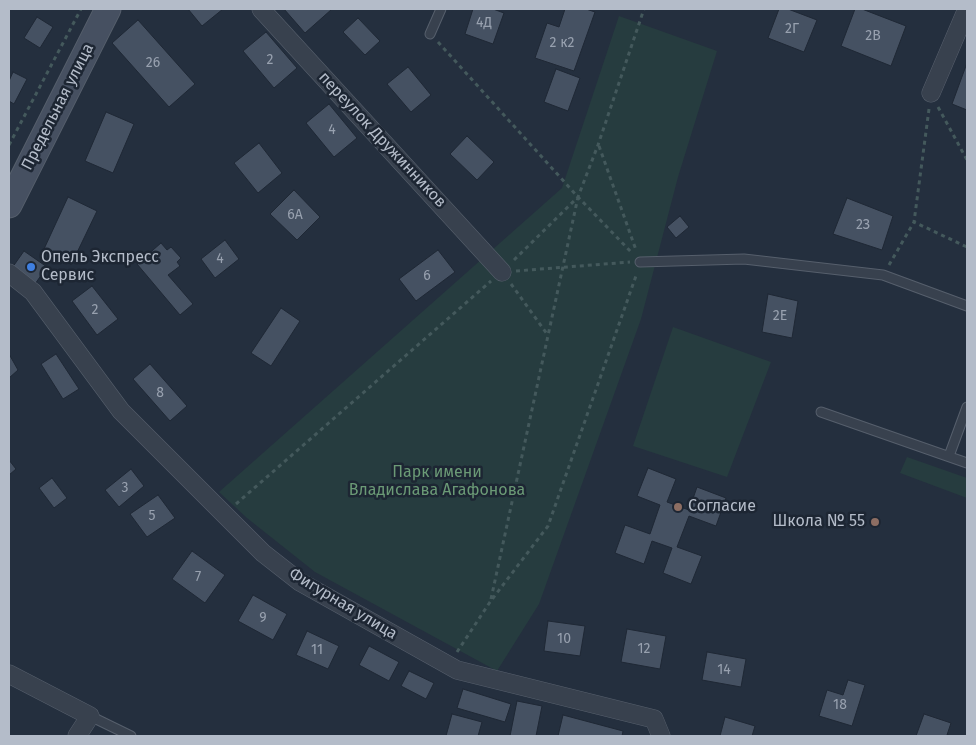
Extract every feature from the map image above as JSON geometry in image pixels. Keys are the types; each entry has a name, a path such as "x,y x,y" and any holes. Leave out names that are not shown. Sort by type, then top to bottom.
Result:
{"street":[{"name":"Предельная улица","path":"9,205 108,9"},
{"name":"переулок Дружинников","path":"261,9 502,272"},
{"path":"931,93 967,9"},
{"name":"Фигурная улица","path":"9,273 33,292 121,412 263,553 300,582 457,670 654,719 661,736"},
{"path":"9,674 90,716 77,736"}],"lane":[{"path":"430,34 441,9"},
{"path":"640,262 744,259 883,275 967,306"},
{"path":"949,456 967,407"},
{"path":"821,412 967,463"},
{"path":"90,716 131,736"}],"path":[{"path":"9,145 80,9"},
{"path":"490,602 578,197 598,145 644,9"},
{"path":"430,34 578,197 640,262"},
{"path":"931,93 967,160"},
{"path":"883,275 914,222 931,93"},
{"path":"448,665 490,602 548,526 640,262 598,145"},
{"path":"224,515 502,272 578,197"},
{"path":"914,222 967,247"},
{"path":"502,272 640,262"},
{"path":"502,272 548,334"}],"green space":[{"name":"Парк имени Владислава Агафонова","path":"619,16 717,51 678,177 641,319 539,604 497,671 315,572 247,518 219,492 562,188"},
{"path":"673,327 771,362 727,477 633,446"},
{"path":"907,457 967,478 967,498 900,473"}],"building":[{"path":"188,9 223,9 202,26"},
{"path":"284,9 332,9 305,33"},
{"path":"473,9 493,9 504,13 493,44 465,34"},
{"path":"565,9 586,9 595,12 574,71 535,58 547,23 559,27"},
{"path":"779,9 788,9 817,20 804,52 768,38"},
{"path":"855,9 862,9 906,26 891,66 841,46"},
{"path":"37,17 53,27 40,48 24,38"},
{"path":"358,18 380,41 365,55 343,32"},
{"path":"138,20 195,84 169,107 112,43"},
{"path":"266,32 297,68 274,88 243,51"},
{"path":"967,63 967,110 952,104"},
{"path":"408,67 431,95 411,112 387,84"},
{"path":"556,69 580,78 568,111 544,102"},
{"path":"13,72 27,79 14,104 9,101 9,81"},
{"path":"329,104 357,138 334,157 306,123"},
{"path":"106,112 134,124 113,173 85,161"},
{"path":"467,136 494,162 477,180 450,154"},
{"path":"259,143 282,173 258,193 234,163"},
{"path":"294,190 320,217 297,240 270,214"},
{"path":"68,197 97,211 72,263 44,249"},
{"path":"847,198 893,216 882,250 833,234"},
{"path":"680,216 689,227 676,238 667,227"},
{"path":"225,240 239,259 215,278 201,259"},
{"path":"161,243 167,250 171,247 181,258 177,262 180,266 168,275 193,304 180,315 137,264"},
{"path":"438,250 455,272 416,301 399,279"},
{"path":"24,251 47,267 35,284 12,268"},
{"path":"92,286 118,319 97,335 72,301"},
{"path":"768,294 798,301 792,338 762,332"},
{"path":"281,308 300,321 271,366 251,353"},
{"path":"9,354 18,370 9,378"},
{"path":"56,354 79,389 63,399 41,364"},
{"path":"150,364 187,406 170,421 133,379"},
{"path":"9,460 16,469 9,475"},
{"path":"648,468 676,479 667,502 689,510 697,487 726,498 716,526 689,516 677,547 702,556 691,584 663,573 672,548 652,541 644,564 615,553 625,525 650,534 660,505 637,496"},
{"path":"131,469 144,486 119,507 105,490"},
{"path":"52,478 67,498 54,508 39,488"},
{"path":"158,495 175,518 147,537 130,514"},
{"path":"192,551 225,575 205,603 172,579"},
{"path":"253,595 287,614 273,640 238,621"},
{"path":"548,621 585,626 580,656 544,651"},
{"path":"627,629 666,636 660,669 621,662"},
{"path":"307,631 339,646 328,669 296,655"},
{"path":"369,646 399,662 389,681 359,665"},
{"path":"707,652 746,659 741,687 702,680"},
{"path":"409,671 434,683 426,699 401,686"},
{"path":"848,680 865,685 852,726 819,716 827,690 843,695"},
{"path":"463,689 511,704 505,722 457,708"},
{"path":"517,701 542,706 536,736 510,736"},
{"path":"452,714 482,722 478,736 446,736"},
{"path":"924,714 951,723 947,735 952,736 916,736"},
{"path":"563,715 623,731 622,736 558,736"},
{"path":"725,717 755,726 752,736 720,736"}],"place":[{"name":"Опель Экспресс Сервис","path":"31,267"},
{"name":"Согласие","path":"678,507"},
{"name":"Школа № 55","path":"875,522"}]}
